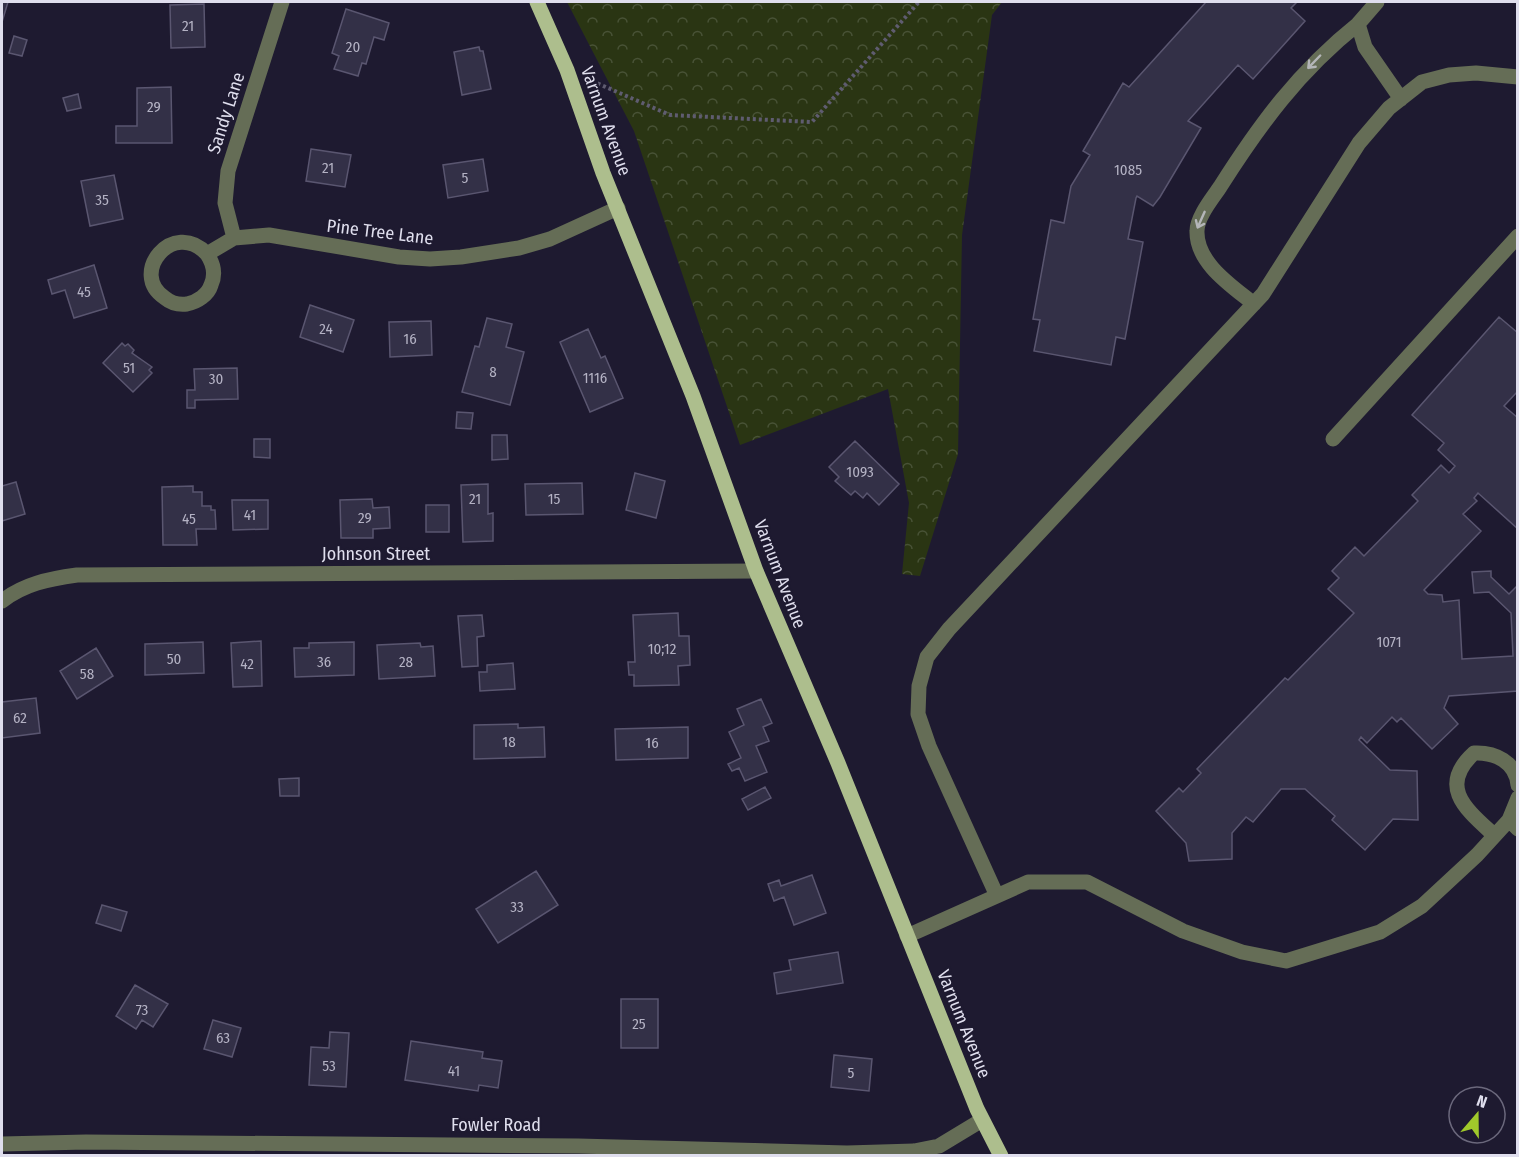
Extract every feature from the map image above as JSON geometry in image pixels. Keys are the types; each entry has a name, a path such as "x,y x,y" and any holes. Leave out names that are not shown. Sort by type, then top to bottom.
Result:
{"main road":[{"name":"Varnum Avenue","path":"537,2 567,70 618,208 693,396 756,571 838,763 982,1120 1001,1155"}],"street":[{"name":"Sandy Lane","path":"234,238 225,203 228,171 282,2"},
{"path":"1254,304 1208,263 1199,247 1197,229 1206,209 1282,95 1328,48 1358,24 1377,2"},
{"path":"1358,24 1365,47 1401,99"},
{"path":"998,896 929,746 918,714 919,686 927,657 949,629 1263,294 1359,143 1389,108 1422,82 1449,75 1518,77"},
{"name":"Pine Tree Lane","path":"207,254 234,238 269,235 360,252 430,259 519,248 584,225 618,208"},
{"path":"1333,439 1518,236"},
{"path":"176,243 190,243 207,254 213,266 213,279 208,291 199,300 180,304 168,300 158,292 152,279 152,266 164,248 176,243"},
{"name":"Johnson Street","path":"2,601 16,590 40,581 77,575 756,571"},
{"path":"1494,836 1469,811 1457,794 1456,778 1463,762 1474,753 1486,752 1505,760 1517,776 1518,785"},
{"path":"907,936 1028,882 1087,882 1183,931 1242,952 1286,961 1380,932 1422,906 1494,836 1513,824 1518,798"},
{"name":"Fowler Road","path":"2,1144 86,1142 555,1145 927,1152 952,1140 982,1120"}],"path":[{"path":"567,70 669,115 812,122 919,2"}],"green space":[{"path":"567,2 1002,2 992,15 962,235 958,454 920,576 902,574 909,503 888,389 740,445 634,131"}],"building":[{"path":"2,2 8,2 2,22"},
{"path":"1206,2 1297,2 1291,8 1305,21 1253,79 1238,65 1188,121 1201,128 1153,206 1137,196 1128,239 1143,242 1125,339 1116,337 1111,365 1034,351 1040,320 1033,319 1051,220 1064,223 1071,186 1090,155 1083,151 1123,83 1129,87"},
{"path":"204,4 205,47 171,48 170,5"},
{"path":"346,9 389,23 384,40 374,37 366,64 362,63 358,76 334,69 339,56 332,53"},
{"path":"14,36 27,40 22,56 9,53"},
{"path":"479,47 480,51 483,51 491,89 462,95 454,52"},
{"path":"171,87 172,143 116,143 116,126 137,126 137,88"},
{"path":"78,94 81,108 67,111 63,98"},
{"path":"311,149 351,155 345,187 306,181"},
{"path":"483,159 488,191 448,198 443,165"},
{"path":"114,175 123,219 90,226 81,181"},
{"path":"94,265 107,308 74,318 65,290 52,294 48,280"},
{"path":"310,305 354,320 343,352 300,337"},
{"path":"1499,317 1518,333 1518,391 1504,406 1518,418 1518,529 1478,493 1474,498 1477,501 1463,514 1481,531 1424,590 1428,594 1442,595 1443,602 1459,600 1462,659 1513,656 1511,613 1489,592 1474,593 1472,572 1491,571 1491,577 1509,594 1518,585 1518,691 1449,696 1444,708 1458,724 1432,749 1401,718 1397,722 1392,717 1367,743 1361,737 1359,740 1390,770 1417,771 1418,820 1393,819 1365,850 1332,820 1335,816 1305,789 1281,789 1253,822 1246,817 1232,833 1232,859 1189,861 1186,843 1156,811 1179,788 1183,792 1201,773 1197,769 1285,678 1288,680 1354,613 1328,589 1339,578 1332,571 1355,547 1364,556 1418,501 1412,495 1441,465 1449,473 1455,466 1438,450 1444,443 1412,415"},
{"path":"487,318 512,324 506,347 524,352 510,405 462,392 475,346 479,347"},
{"path":"431,321 432,355 390,357 389,322"},
{"path":"588,329 601,358 605,356 623,398 590,412 560,342"},
{"path":"122,343 125,346 128,344 134,350 132,353 152,367 149,370 152,373 133,392 103,363"},
{"path":"237,368 238,399 195,400 195,408 187,408 187,390 195,390 194,369"},
{"path":"457,412 473,413 471,429 456,428"},
{"path":"492,435 507,435 508,459 492,460"},
{"path":"254,439 270,439 270,458 254,457"},
{"path":"855,441 899,484 879,505 867,493 863,498 855,491 851,495 835,481 839,477 829,467"},
{"path":"635,473 665,481 656,518 626,510"},
{"path":"16,482 25,514 2,521 2,486"},
{"path":"582,483 583,514 526,515 525,484"},
{"path":"488,484 488,514 493,513 493,541 463,542 461,485"},
{"path":"193,486 193,492 202,492 202,506 211,506 211,510 215,510 216,529 196,529 197,545 163,545 162,487"},
{"path":"372,499 373,508 389,507 390,528 373,529 373,538 341,538 340,500"},
{"path":"232,500 268,500 268,529 233,530"},
{"path":"426,505 449,505 449,532 426,532"},
{"path":"678,613 679,636 689,636 690,665 678,666 679,685 634,686 634,675 629,675 628,662 635,662 633,615"},
{"path":"482,615 484,636 477,637 478,666 462,667 458,616"},
{"path":"261,641 262,686 233,687 231,643"},
{"path":"203,642 204,673 145,675 145,644"},
{"path":"354,642 354,675 295,677 294,648 309,648 309,643"},
{"path":"420,643 421,647 433,646 435,676 379,679 377,645"},
{"path":"96,648 113,676 77,699 60,671"},
{"path":"513,663 515,689 480,691 479,672 487,672 487,665"},
{"path":"36,698 40,733 2,738 2,702"},
{"path":"761,699 772,723 763,727 769,741 756,746 767,772 745,781 739,768 732,771 728,764 741,758 729,732 744,725 737,709"},
{"path":"518,724 518,728 544,727 545,757 474,759 474,725"},
{"path":"688,727 688,758 616,760 615,729"},
{"path":"299,778 299,796 280,796 279,779"},
{"path":"765,787 771,798 748,810 742,799"},
{"path":"536,871 558,905 498,943 476,909"},
{"path":"812,875 826,913 794,925 784,897 774,901 768,884 779,880 781,886"},
{"path":"102,905 127,912 121,931 96,923"},
{"path":"838,952 843,983 777,994 774,973 791,970 789,960"},
{"path":"135,985 168,1004 153,1027 142,1020 136,1029 116,1016"},
{"path":"621,999 658,999 658,1048 621,1048"},
{"path":"213,1020 241,1028 232,1057 204,1049"},
{"path":"330,1032 349,1033 346,1087 309,1085 311,1047 329,1048"},
{"path":"411,1041 483,1052 482,1058 502,1061 498,1088 479,1085 478,1091 405,1080"},
{"path":"834,1055 872,1059 869,1091 831,1087"}]}
